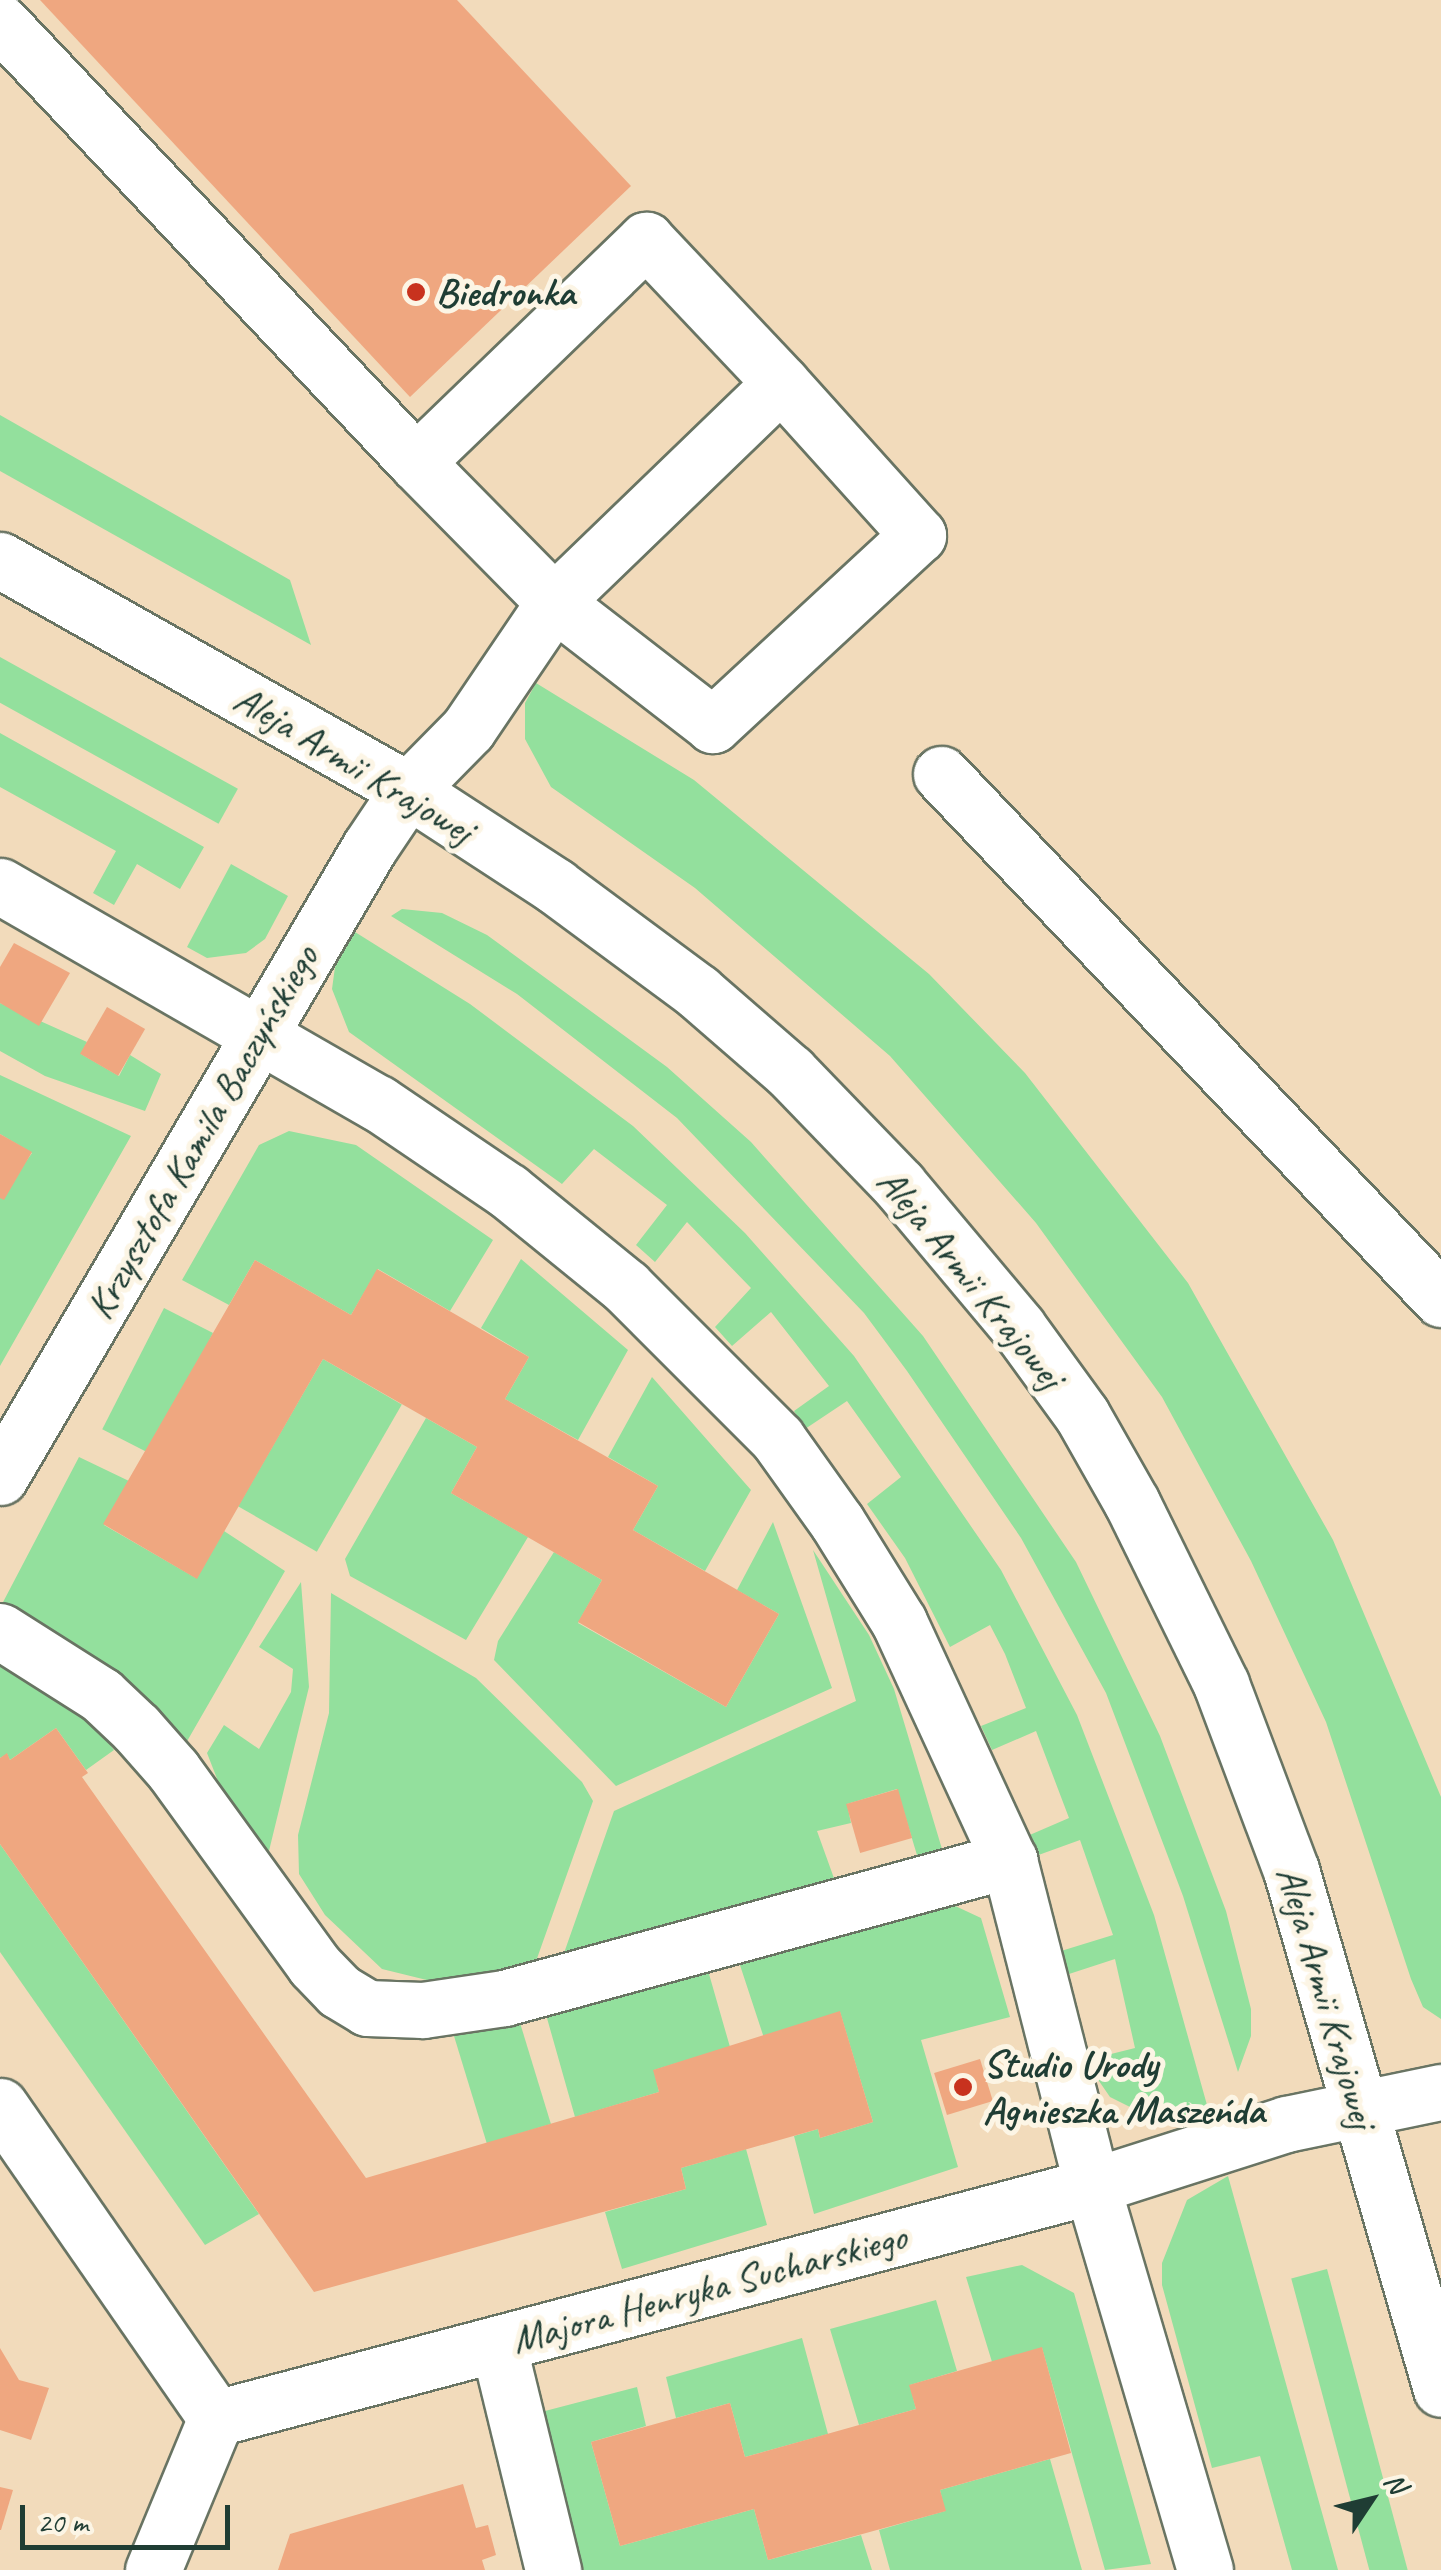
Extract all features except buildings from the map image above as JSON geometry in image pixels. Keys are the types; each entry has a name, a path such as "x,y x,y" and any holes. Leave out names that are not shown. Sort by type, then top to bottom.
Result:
{"street":[{"path":"0,22 416,462 554,602 713,725 918,535 646,240 416,462"},
{"name":"Krzysztofa Kamila Baczyńskiego","path":"0,1477 259,1034 408,790 468,729 554,602 781,384"},
{"name":"Aleja Armii Krajowej","path":"0,560 408,790 555,886 698,992 790,1072 959,1252 1051,1369 1132,1503 1222,1684 1291,1870 1441,2389"},
{"path":"941,774 1441,1299"},
{"path":"0,886 259,1034 508,1191 626,1287 777,1438 900,1622 1009,1860 1092,2186 1205,2570"},
{"path":"0,1631 101,1695 136,1728 174,1770 314,1965 338,1992 368,2008 423,2010 504,1998 1009,1860"},
{"name":"Majora Henryka Sucharskiego","path":"216,2418 1092,2186 1286,2124 1441,2092"},
{"path":"0,2106 216,2418 153,2570"},
{"path":"498,2344 554,2570"}],"green space":[{"path":"0,415 290,580 311,645 0,471"},
{"path":"0,657 238,789 219,824 0,703"},
{"path":"536,683 694,780 929,974 1025,1073 1188,1283 1333,1540 1441,1797 1441,2019 1423,2007 1411,1979 1326,1722 1251,1561 1162,1397 1036,1223 890,1056 695,888 551,787 525,739 525,703"},
{"path":"0,733 204,847 180,889 137,864 114,905 93,893 116,851 0,787"},
{"path":"231,864 288,896 265,939 246,953 207,958 187,947"},
{"path":"402,909 442,913 487,935 667,1067 751,1142 923,1336 1076,1562 1160,1736 1226,1911 1251,2009 1251,2036 1238,2072 1183,1896 1106,1693 1021,1538 907,1371 864,1313 677,1118 517,994 391,916"},
{"path":"355,932 470,1004 633,1126 745,1233 854,1356 1001,1570 1077,1715 1154,1915 1207,2105 1182,2119 1154,2119 1110,2097 1090,2068 1087,2060 1135,2048 1115,1959 1069,1974 1061,1951 1113,1935 1080,1840 1033,1857 1025,1837 1069,1818 1036,1731 992,1750 981,1726 1026,1708 1005,1654 990,1625 950,1647 905,1558 867,1504 901,1477 847,1401 805,1429 794,1411 829,1386 771,1312 732,1346 715,1327 751,1288 687,1222 655,1262 636,1245 667,1205 594,1149 562,1184 349,1032 332,989 335,967"},
{"path":"0,1003 87,1042 81,1054 119,1076 130,1055 161,1074 145,1111 45,1076 0,1051"},
{"path":"0,1075 131,1136 0,1366 0,1198 32,1153 0,1134"},
{"path":"289,1131 356,1145 493,1240 450,1311 378,1269 351,1315 255,1260 229,1305 182,1280 259,1145"},
{"path":"521,1259 628,1350 578,1440 505,1399 529,1357 481,1328"},
{"path":"164,1308 213,1333 151,1454 102,1429"},
{"path":"323,1359 402,1404 317,1552 238,1506"},
{"path":"652,1377 751,1490 705,1571 633,1530 658,1486 608,1457"},
{"path":"426,1418 477,1447 451,1493 528,1537 466,1640 350,1576 345,1559"},
{"path":"79,1457 129,1481 104,1525 196,1578 224,1531 285,1571 186,1743 163,1718 1,1606"},
{"path":"773,1522 832,1688 616,1786 494,1660 498,1641 554,1552 602,1580 578,1623 726,1707 779,1614 737,1590"},
{"path":"813,1550 869,1635 894,1689 945,1859 920,1865 897,1789 847,1804 851,1823 817,1831 835,1881 564,1953 614,1811 856,1701"},
{"path":"301,1582 309,1687 268,1855 223,1794 207,1753 224,1725 259,1749 291,1692 293,1669 259,1647"},
{"path":"331,1593 476,1678 582,1782 593,1801 535,1964 439,1983 382,1969 325,1915 299,1874 298,1835 329,1713"},
{"path":"0,1665 93,1720 114,1750 86,1770 56,1728 10,1760 7,1754 0,1758"},
{"path":"0,1844 259,2214 205,2245 0,1952"},
{"path":"936,1897 981,1918 1010,2017 921,2040 958,2167 814,2214 794,2136 818,2129 820,2138 873,2122 840,2012 764,2038 736,1953"},
{"path":"705,1960 730,2047 654,2070 659,2092 575,2117 543,2004"},
{"path":"517,2013 551,2124 487,2144 453,2033"},
{"path":"746,2149 767,2225 622,2269 605,2212 686,2189 681,2168"},
{"path":"1228,2176 1338,2570 1292,2570 1260,2456 1212,2468 1162,2285 1162,2263 1187,2200"},
{"path":"1022,2265 1074,2293 1151,2564 1105,2570 1042,2348 992,2362 966,2277"},
{"path":"1327,2269 1408,2570 1369,2570 1291,2279"},
{"path":"936,2300 957,2371 910,2385 916,2409 859,2425 830,2329"},
{"path":"802,2338 828,2434 745,2457 730,2403 676,2418 666,2377"},
{"path":"637,2387 646,2426 591,2442 620,2546 754,2509 768,2560 861,2535 872,2570 576,2570 545,2411"},
{"path":"1050,2459 1082,2570 890,2570 879,2530 945,2511 940,2490"}],"place":[{"name":"Biedronka","path":"416,292"},
{"name":"Studio Urody Agnieszka Maszeńda","path":"963,2087"}]}
